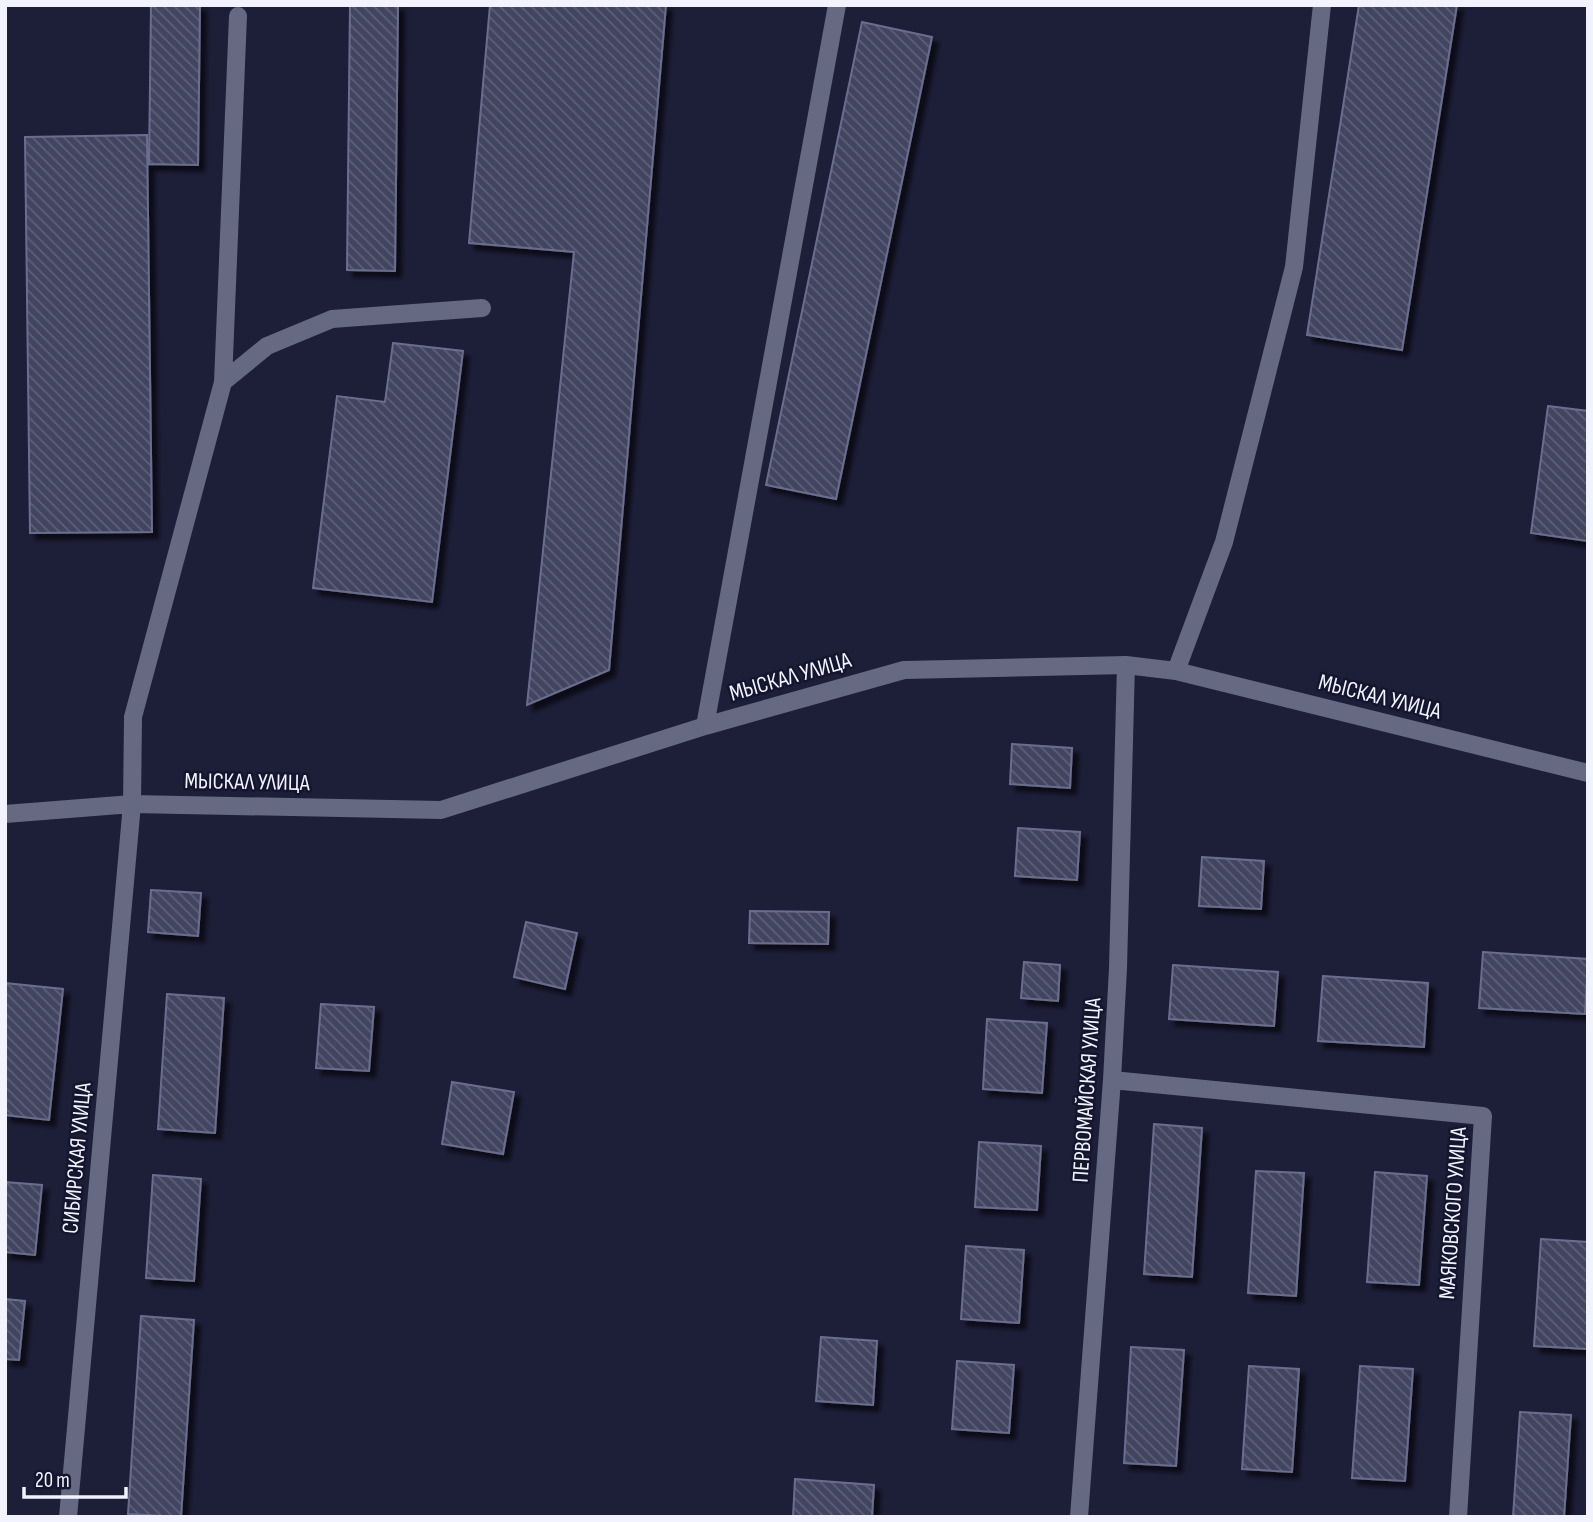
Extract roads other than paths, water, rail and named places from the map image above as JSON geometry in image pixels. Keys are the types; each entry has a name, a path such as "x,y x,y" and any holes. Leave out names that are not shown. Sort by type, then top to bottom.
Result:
{"street":[{"path":"705,726 837,5"},
{"path":"1176,671 1224,542 1294,267 1322,5"},
{"name":"СИБИРСКАЯ УЛИЦА","path":"68,1517 132,804 133,717 223,382 238,16"},
{"path":"223,382 267,346 332,319 482,307"},
{"name":"МЫСКАЛ УЛИЦА","path":"5,814 132,804 441,810 705,726 904,670 1126,665 1176,671 1588,773"},
{"name":"ПЕРВОМАЙСКАЯ УЛИЦА","path":"1079,1517 1112,1080 1118,968 1126,665"},
{"name":"МАЯКОВСКОГО УЛИЦА","path":"1112,1080 1483,1116 1458,1517"}]}
